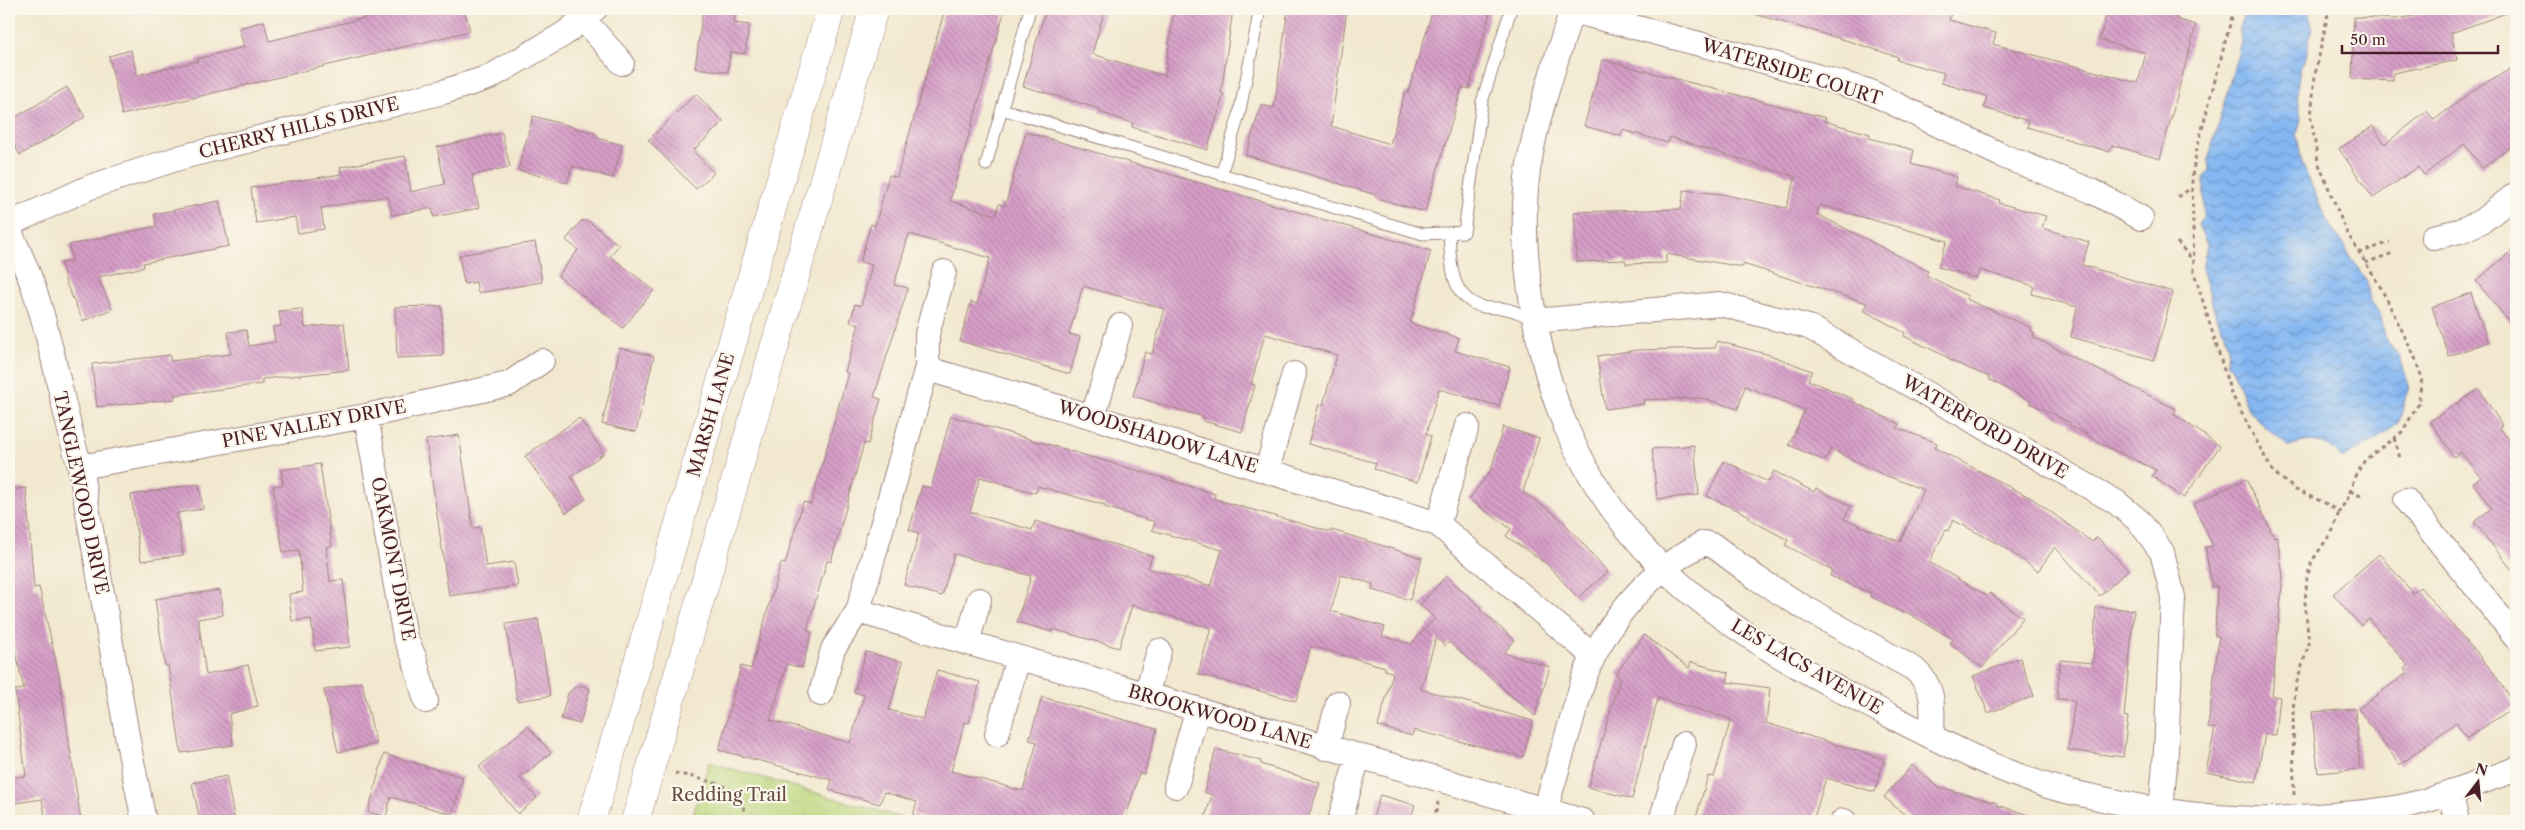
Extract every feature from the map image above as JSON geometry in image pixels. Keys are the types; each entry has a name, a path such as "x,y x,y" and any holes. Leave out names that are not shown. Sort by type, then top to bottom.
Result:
{"main road":[{"name":"MARSH LANE","path":"591,821 831,9"},
{"path":"635,821 874,9"}],"street":[{"name":"WATERSIDE COURT","path":"1572,10 1746,56 1868,91 2004,156 2092,191 2141,218"},
{"name":"LES LACS AVENUE","path":"1572,10 1537,123 1528,175 1526,218 1528,271 1535,321 1547,371 1565,424 1588,473 1604,499 1664,570 1703,604 1757,643 1836,688 1992,765 2052,788 2161,812 2257,820 2358,814 2403,806 2450,793 2516,769"},
{"name":"CHERRY HILLS DRIVE","path":"9,224 90,187 182,157 442,92 490,77 532,54 589,14 622,63"},
{"path":"2434,237 2460,232 2482,221 2516,194"},
{"name":"TANGLEWOOD DRIVE","path":"9,229 34,288 53,355 67,426 80,467 130,752 144,821"},
{"path":"821,694 833,649 858,611 927,367 927,334 944,272"},
{"name":"WATERFORD DRIVE","path":"1535,321 1720,304 1809,327 2116,502 2139,521 2162,552 2173,597 2166,751 2161,812"},
{"path":"1093,416 1120,326"},
{"name":"PINE VALLEY DRIVE","path":"80,467 366,416 509,384 542,361"},
{"name":"WOODSHADOW LANE","path":"927,367 938,372 1093,416 1438,524 1592,655"},
{"path":"1267,470 1294,374"},
{"name":"OAKMONT DRIVE","path":"366,416 405,636 414,657 426,701"},
{"path":"1438,524 1468,426"},
{"path":"2406,500 2516,637"},
{"path":"1543,816 1576,702 1592,655 1608,629 1636,595 1690,550 1704,543 1714,546 1758,579 1914,669 1924,678 1931,692 1932,737"},
{"path":"967,643 979,600"},
{"name":"BROOKWOOD LANE","path":"858,611 1358,756 1543,816 1583,821"},
{"path":"1146,695 1159,651"},
{"path":"997,734 1018,658"},
{"path":"1326,748 1338,703"},
{"path":"1176,786 1198,711"},
{"path":"1662,821 1684,744"},
{"path":"1340,821 1358,756"},
{"path":"2450,793 2457,821"}],"lane":[{"path":"986,165 1030,9"},
{"path":"1222,175 1239,115 1260,9"},
{"path":"1002,109 1423,234 1464,232 1482,102 1511,9"},
{"path":"1449,233 1451,270 1454,282 1461,292 1482,307 1509,309 1535,321"}],"path":[{"path":"2293,800 2296,785 2293,744 2294,701 2296,685 2308,644 2305,602 2307,578 2312,561 2333,530 2338,512 2350,492 2355,476 2365,460 2402,432 2418,406 2422,378 2414,355 2381,288 2346,231 2318,162 2311,129 2315,75 2328,9"},
{"path":"2233,10 2196,148 2192,188 2194,272 2231,393 2273,472 2296,490 2325,503 2338,512"},
{"path":"2178,197 2192,188"},
{"path":"2177,242 2194,260"},
{"path":"2359,253 2390,242"},
{"path":"2365,263 2393,253"},
{"path":"2394,438 2400,458"},
{"path":"2350,492 2363,497"},
{"path":"675,773 725,787 737,795 744,808 746,821"}],"green space":[{"name":"Redding Trail","path":"709,762 913,821 691,821"}],"water":[{"path":"2246,9 2312,9 2310,16 2312,28 2306,57 2300,69 2297,89 2301,119 2297,135 2302,163 2326,219 2367,282 2370,301 2381,317 2386,341 2400,357 2410,389 2398,422 2384,434 2342,459 2331,448 2318,442 2304,442 2288,447 2251,412 2244,401 2234,373 2227,363 2228,347 2225,332 2217,320 2202,268 2207,245 2198,225 2204,215 2204,179 2209,170 2208,160 2241,42 2239,27"}],"building":[{"path":"380,9 464,9 470,31 122,115 109,56 131,50 137,75 198,61 197,59 244,47 239,28 264,21 269,41 381,14"},
{"path":"703,9 736,9 734,23 749,25 745,54 730,52 728,72 695,68"},
{"path":"945,9 1005,9 950,201 996,215 999,204 1005,206 1026,132 1431,251 1410,323 1459,338 1455,351 1510,367 1499,406 1439,389 1426,434 1431,436 1418,482 1374,469 1376,463 1308,444 1319,404 1323,405 1337,355 1265,334 1251,384 1255,385 1242,432 1203,421 1204,417 1133,396 1145,352 1152,354 1165,309 1083,286 1069,334 1080,337 1070,374 960,341 971,302 977,304 990,258 909,234 894,285 908,288 874,397 881,399 868,444 864,443 831,562 827,561 807,630 812,632 802,668 787,664 770,720 850,743 864,695 854,692 866,652 903,662 889,710 923,719 937,670 980,682 969,723 965,722 951,771 1023,791 1037,742 1029,740 1042,697 1157,729 1144,774 1139,773 1125,821 936,821 913,815 917,802 884,792 880,804 829,790 832,780 719,750 741,666 751,669 781,563 785,564 803,502 811,504 848,373 845,372 859,324 850,322 855,304 861,306 872,265 860,262 871,224 875,226 889,175 897,177"},
{"path":"1046,9 1105,9 1092,54 1165,76 1174,9 1233,9 1221,93 1224,94 1207,150 1132,127 1133,123 1099,112 1100,109 1023,86"},
{"path":"1288,9 1347,9 1331,126 1390,144 1405,92 1408,93 1433,9 1491,9 1469,89 1462,87 1425,212 1376,198 1376,195 1246,155 1261,105 1274,108"},
{"path":"1755,9 1952,9 1949,20 1996,33 1993,44 2138,83 2146,53 2099,40 2108,9 2179,9 2176,19 2196,25 2160,159 2112,145 2110,152 2027,127 2029,121 1984,108 1987,96 1941,83 1944,73 1897,60 1898,57 1852,42 1754,14"},
{"path":"2449,9 2512,11 2451,33 2457,60 2393,73 2393,81 2352,79 2354,17 2397,19"},
{"path":"1603,60 1826,118 1824,121 1870,134 1869,138 1914,150 1911,164 1957,177 1955,186 2000,200 1999,203 2046,216 2042,228 2089,242 2082,265 2173,292 2154,360 2071,337 2077,307 2032,294 2034,286 1980,270 1976,278 1938,267 1947,241 1820,205 1817,214 1928,271 1926,275 1968,296 1966,299 2032,328 2033,337 2176,409 2174,414 2220,446 2184,498 2152,476 2156,470 2103,445 2070,425 2071,423 2030,403 2031,401 1988,379 1989,377 1949,360 1949,358 1904,336 1905,333 1863,310 1867,303 1743,264 1743,267 1666,254 1666,263 1626,264 1625,260 1577,262 1574,212 1681,209 1684,190 1721,194 1786,208 1796,177 1670,137 1668,143 1623,130 1621,136 1584,126"},
{"path":"2516,66 2516,143 2482,168 2464,144 2424,175 2418,167 2373,198 2339,149 2373,126 2385,144 2427,111 2434,120 2481,85"},
{"path":"67,87 85,117 20,155 9,136 9,121"},
{"path":"696,94 723,122 693,151 714,173 696,189 648,140"},
{"path":"533,116 595,133 594,137 622,145 613,178 572,166 567,183 518,170"},
{"path":"502,133 510,167 472,175 479,208 434,217 432,208 392,215 388,196 321,208 324,229 298,233 295,217 256,223 251,188 342,174 340,167 405,156 411,192 445,184 437,147"},
{"path":"219,201 229,246 143,263 144,267 98,277 112,309 83,321 66,283 61,263 72,261 69,245 157,226 154,214"},
{"path":"581,221 588,221 619,245 610,256 654,290 623,328 558,276 578,250 566,240"},
{"path":"535,242 542,282 478,293 476,282 464,284 459,255"},
{"path":"2516,247 2516,330 2476,281"},
{"path":"2471,293 2488,342 2449,356 2432,307"},
{"path":"442,306 443,356 397,358 395,307"},
{"path":"302,309 305,328 344,323 349,370 262,379 262,384 174,395 175,399 97,407 92,364 170,355 170,361 231,354 228,332 246,330 249,346 275,342 273,327 281,326 279,311"},
{"path":"1717,341 1770,355 1812,371 1808,380 1853,399 1852,401 1899,424 1897,428 1937,443 1935,448 2033,499 2092,542 2097,537 2128,570 2100,596 2055,547 2038,571 2004,547 1953,520 1929,562 1987,596 1990,593 2023,618 1982,668 1950,643 1953,639 1904,611 1903,613 1870,596 1871,593 1830,576 1832,570 1785,545 1788,540 1749,519 1750,516 1707,496 1724,461 1768,482 1774,471 1814,492 1816,488 1851,506 1844,519 1900,542 1924,490 1882,474 1831,449 1825,461 1789,445 1805,410 1745,386 1738,409 1702,398 1643,400 1644,404 1605,409 1597,356 1637,350 1715,348"},
{"path":"620,348 654,356 636,432 602,424"},
{"path":"2479,389 2502,425 2499,427 2516,449 2516,575 2474,522 2492,508 2473,483 2481,477 2461,452 2454,457 2430,421"},
{"path":"951,416 1215,494 1214,499 1331,532 1332,530 1422,558 1410,600 1372,590 1373,584 1341,575 1331,611 1385,627 1382,636 1411,644 1435,618 1420,605 1446,576 1481,607 1479,609 1515,640 1504,653 1550,667 1535,716 1449,642 1445,646 1436,638 1421,689 1533,721 1523,757 1414,730 1412,736 1378,726 1393,673 1385,670 1385,667 1311,646 1296,701 1198,674 1211,628 1132,605 1119,648 1053,629 1052,632 1017,622 1031,576 954,554 942,596 904,585 919,533 909,530 922,486 931,488","holes":["980,477 1036,493 1038,486 1105,505 1105,507 1155,522 1152,530 1222,550 1211,586 1148,568 1152,556 1035,521 1032,530 970,512"]},
{"path":"579,418 604,453 571,477 586,499 566,513 525,456"},
{"path":"1503,427 1539,438 1523,492 1559,517 1608,572 1578,598 1547,564 1506,536 1511,529 1469,499 1491,470"},
{"path":"459,435 473,528 480,527 486,566 514,562 518,586 449,596 426,440"},
{"path":"1694,445 1699,495 1657,499 1652,449"},
{"path":"320,464 332,546 326,547 330,581 343,580 350,647 315,651 311,619 292,621 289,594 303,592 299,550 283,553 273,486 283,485 281,470"},
{"path":"2246,479 2274,537 2277,536 2283,576 2272,696 2280,697 2276,735 2265,734 2256,782 2206,772 2215,728 2208,728 2219,636 2215,636 2217,586 2212,587 2205,547 2213,546 2193,504"},
{"path":"199,484 203,509 177,513 183,555 141,561 131,495"},
{"path":"26,488 34,588 39,587 59,675 81,821 46,821 42,799 9,804 9,778 26,776 15,690 24,689 9,622 9,490"},
{"path":"2379,554 2413,593 2420,587 2493,672 2516,706 2467,738 2456,722 2400,765 2358,709 2407,673 2404,669 2408,666 2369,619 2361,626 2333,594"},
{"path":"220,590 223,615 198,619 206,675 248,665 258,706 229,714 233,745 181,753 168,665 165,666 155,599"},
{"path":"2096,607 2134,610 2124,716 2128,717 2123,757 2068,750 2075,700 2057,699 2060,660 2093,663"},
{"path":"538,619 550,696 517,701 506,624"},
{"path":"1644,635 1689,668 1691,662 1729,673 1727,682 1770,688 1766,723 1884,759 1875,792 1826,778 1813,821 1695,821 1708,776 1714,777 1731,719 1658,698 1632,799 1588,787 1620,678 1616,674"},
{"path":"2020,658 2034,696 1988,713 1973,676"},
{"path":"362,682 376,744 338,752 324,690"},
{"path":"578,685 590,688 580,724 561,719 568,693"},
{"path":"2355,709 2360,769 2318,773 2312,712"},
{"path":"528,726 551,753 520,778 537,798 518,814 479,767"},
{"path":"1216,749 1261,761 1261,764 1320,783 1307,821 1204,821 1212,795 1204,792"},
{"path":"384,754 463,777 452,814 391,797 386,817 368,812"},
{"path":"1912,765 1936,786 1997,803 1997,805 2035,817 2034,821 1912,821 1884,797"},
{"path":"226,776 235,821 200,821 192,783"},
{"path":"1380,795 1415,805 1410,821 1372,821"}]}
